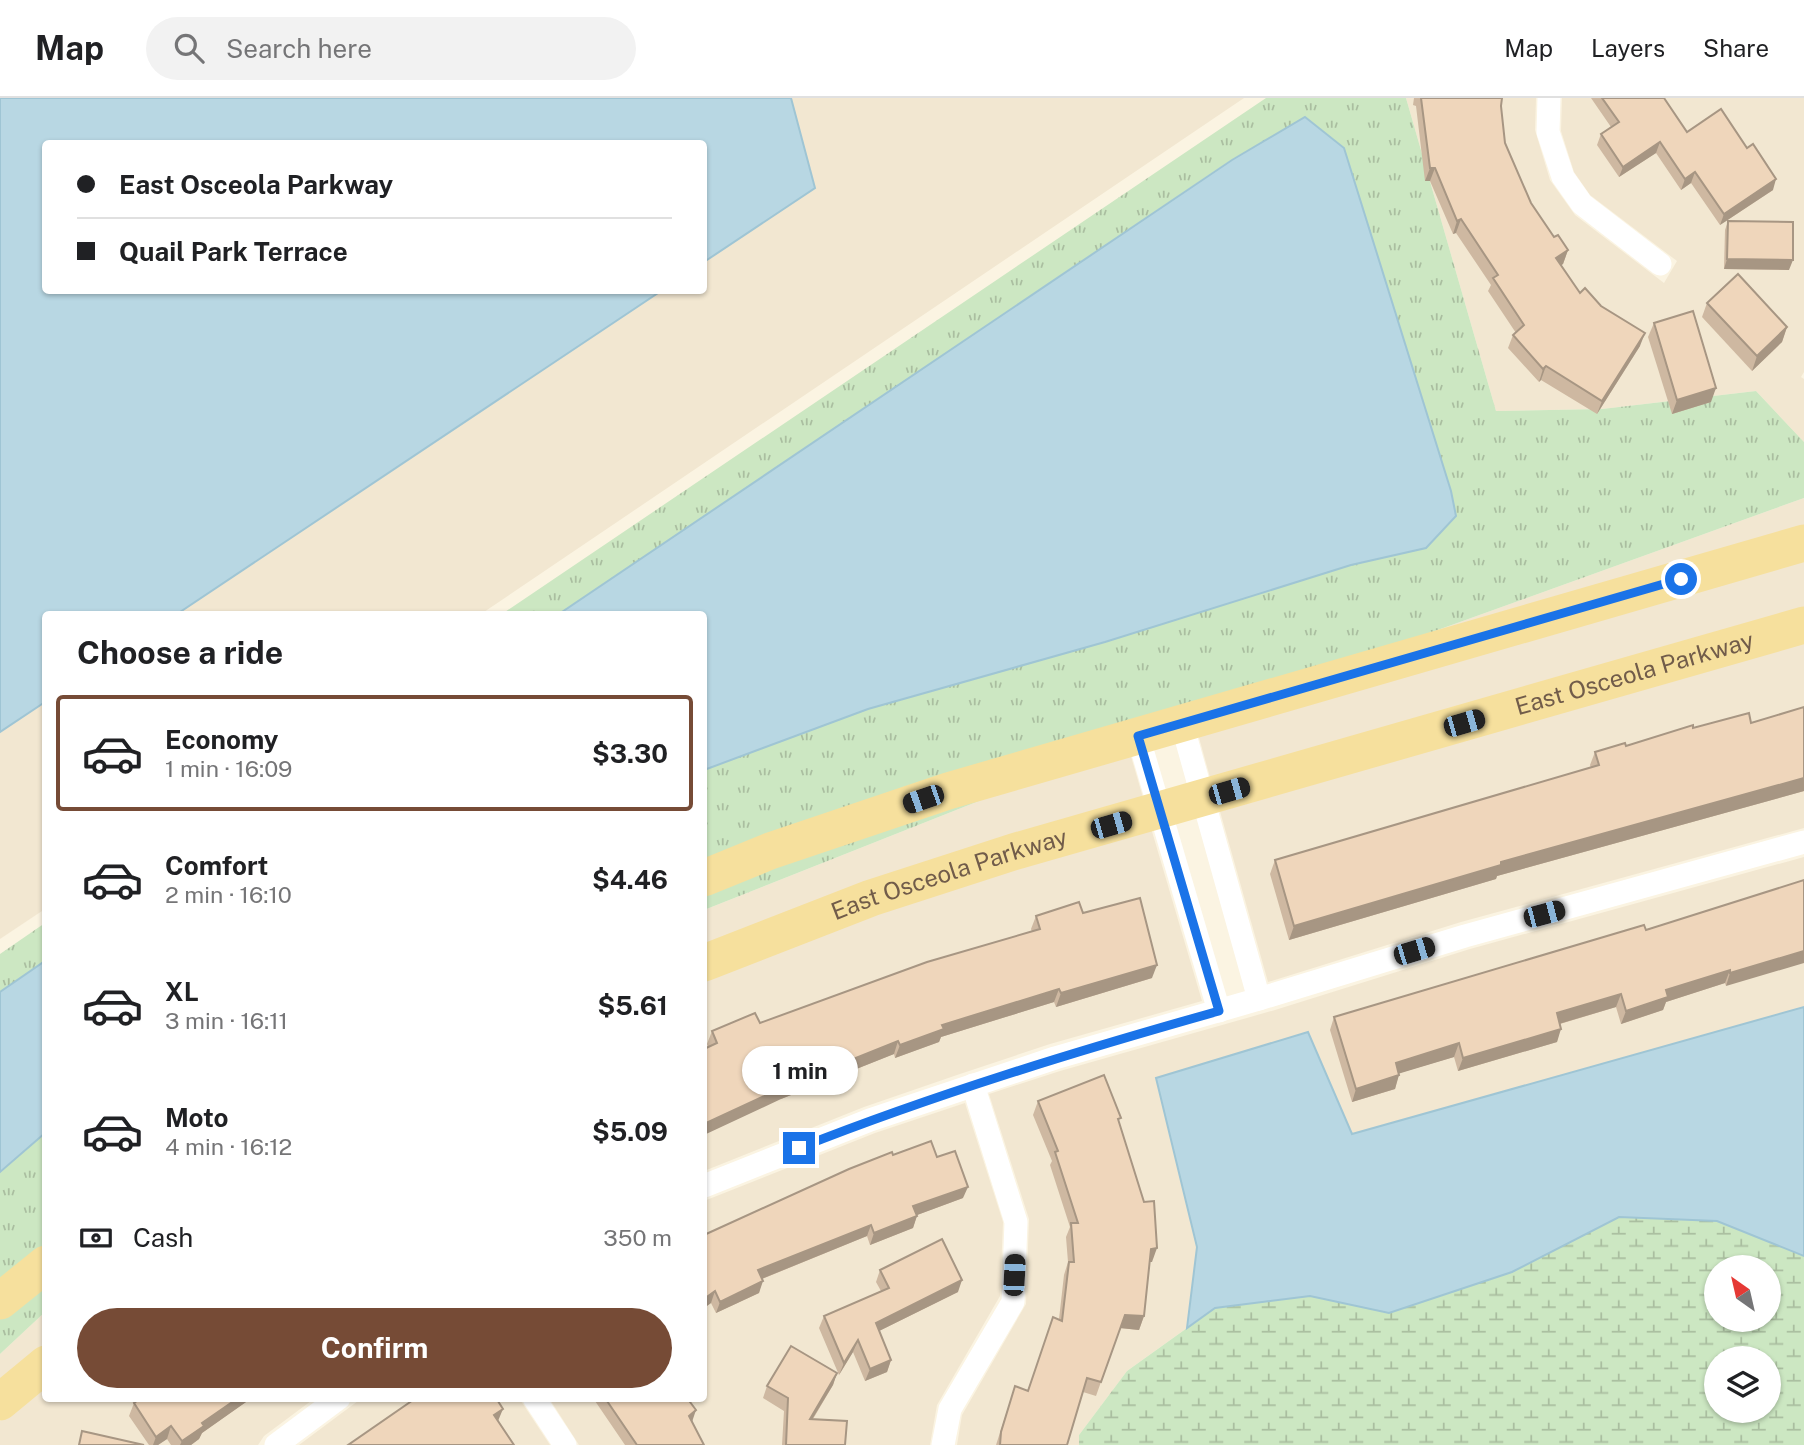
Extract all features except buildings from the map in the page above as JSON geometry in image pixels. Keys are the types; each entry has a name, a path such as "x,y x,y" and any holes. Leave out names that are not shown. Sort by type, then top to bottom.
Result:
{"main road":[{"path":"707,877 770,851 948,791 1804,543"},
{"name":"East Osceola Parkway","path":"707,961 871,898 1013,852 1804,625"},
{"path":"0,1301 42,1267"},
{"path":"0,1402 42,1367"}],"street":[{"path":"1549,98 1548,132 1563,177 1582,204 1660,264"},
{"path":"1182,724 1259,999"},
{"path":"1138,736 1219,1011"},
{"path":"707,1185 870,1120 1055,1058 1465,936 1804,842"},
{"path":"943,1445 950,1409 1013,1302 1016,1222 973,1085"},
{"path":"276,1445 334,1402"},
{"path":"537,1402 565,1445"}],"shaded area":[{"path":"0,98 1244,98 485,611 42,611 42,911 0,939"},
{"path":"1406,98 1536,98 1535,130 1550,180 1575,215 1664,283 1677,261 1590,195 1574,172 1561,131 1562,98 1804,98 1804,372 1801,377 1804,379 1804,442 1756,391 1602,409 1496,411"},
{"path":"1804,498 1804,529 1371,654"},
{"path":"1804,558 1804,611 1211,781 1198,734"},
{"path":"1804,640 1804,828 1461,922 1268,982 1219,808"},
{"path":"1130,753 1144,801 707,946 707,909 1019,785"},
{"path":"1151,828 1202,1001 1050,1044 957,1075 864,1107 707,1170 707,977 876,911"},
{"path":"1804,857 1804,1007 1351,1134 1157,1078 1197,1247 1187,1328 1127,1371 1079,1435 1079,1445 957,1445 962,1415 1026,1304 1029,1219 989,1094 1275,1010 1470,949"},
{"path":"965,1103 1003,1222 1000,1296 937,1405 930,1445 579,1445 552,1402 707,1402 707,1200 875,1133"},
{"path":"42,1315 42,1348 0,1383 0,1354"},
{"path":"42,1385 42,1402 310,1402 264,1436 258,1445 0,1445 0,1421"},
{"path":"357,1402 522,1402 550,1445 299,1445"}],"green space":[{"path":"1266,98 1406,98 1496,411 1602,409 1756,391 1804,442 1804,498 1371,654 707,862 707,769 868,709 1351,565 1426,548 1456,516 1451,491 1344,148 1305,117 1231,160 563,611 506,611"},
{"path":"1019,785 707,909 707,893 776,865"},
{"path":"42,925 42,963 0,992 0,954"},
{"path":"42,1136 42,1248 0,1282 0,1172"},
{"path":"1619,1217 1717,1221 1804,1256 1804,1445 1079,1445 1079,1435 1127,1371 1215,1308 1310,1296 1389,1313 1512,1272"},
{"path":"42,1284 42,1315 0,1354 0,1319"}],"water":[{"path":"0,98 791,98 815,188 707,260 707,140 42,140 42,294 657,294 181,611 42,611 42,704 0,732"},
{"path":"1305,117 1344,148 1451,491 1456,516 1426,548 1351,565 1105,642 868,709 707,769 707,611 563,611 1232,160"},
{"path":"42,963 42,1136 0,1172 0,992"},
{"path":"1804,1007 1804,1256 1717,1221 1619,1217 1512,1272 1389,1313 1310,1296 1215,1308 1187,1328 1197,1247 1156,1078 1308,1032 1352,1134"}],"route":[{"path":"799,1148 870,1120 1055,1058 1219,1011 1138,736 1681,579"}]}
